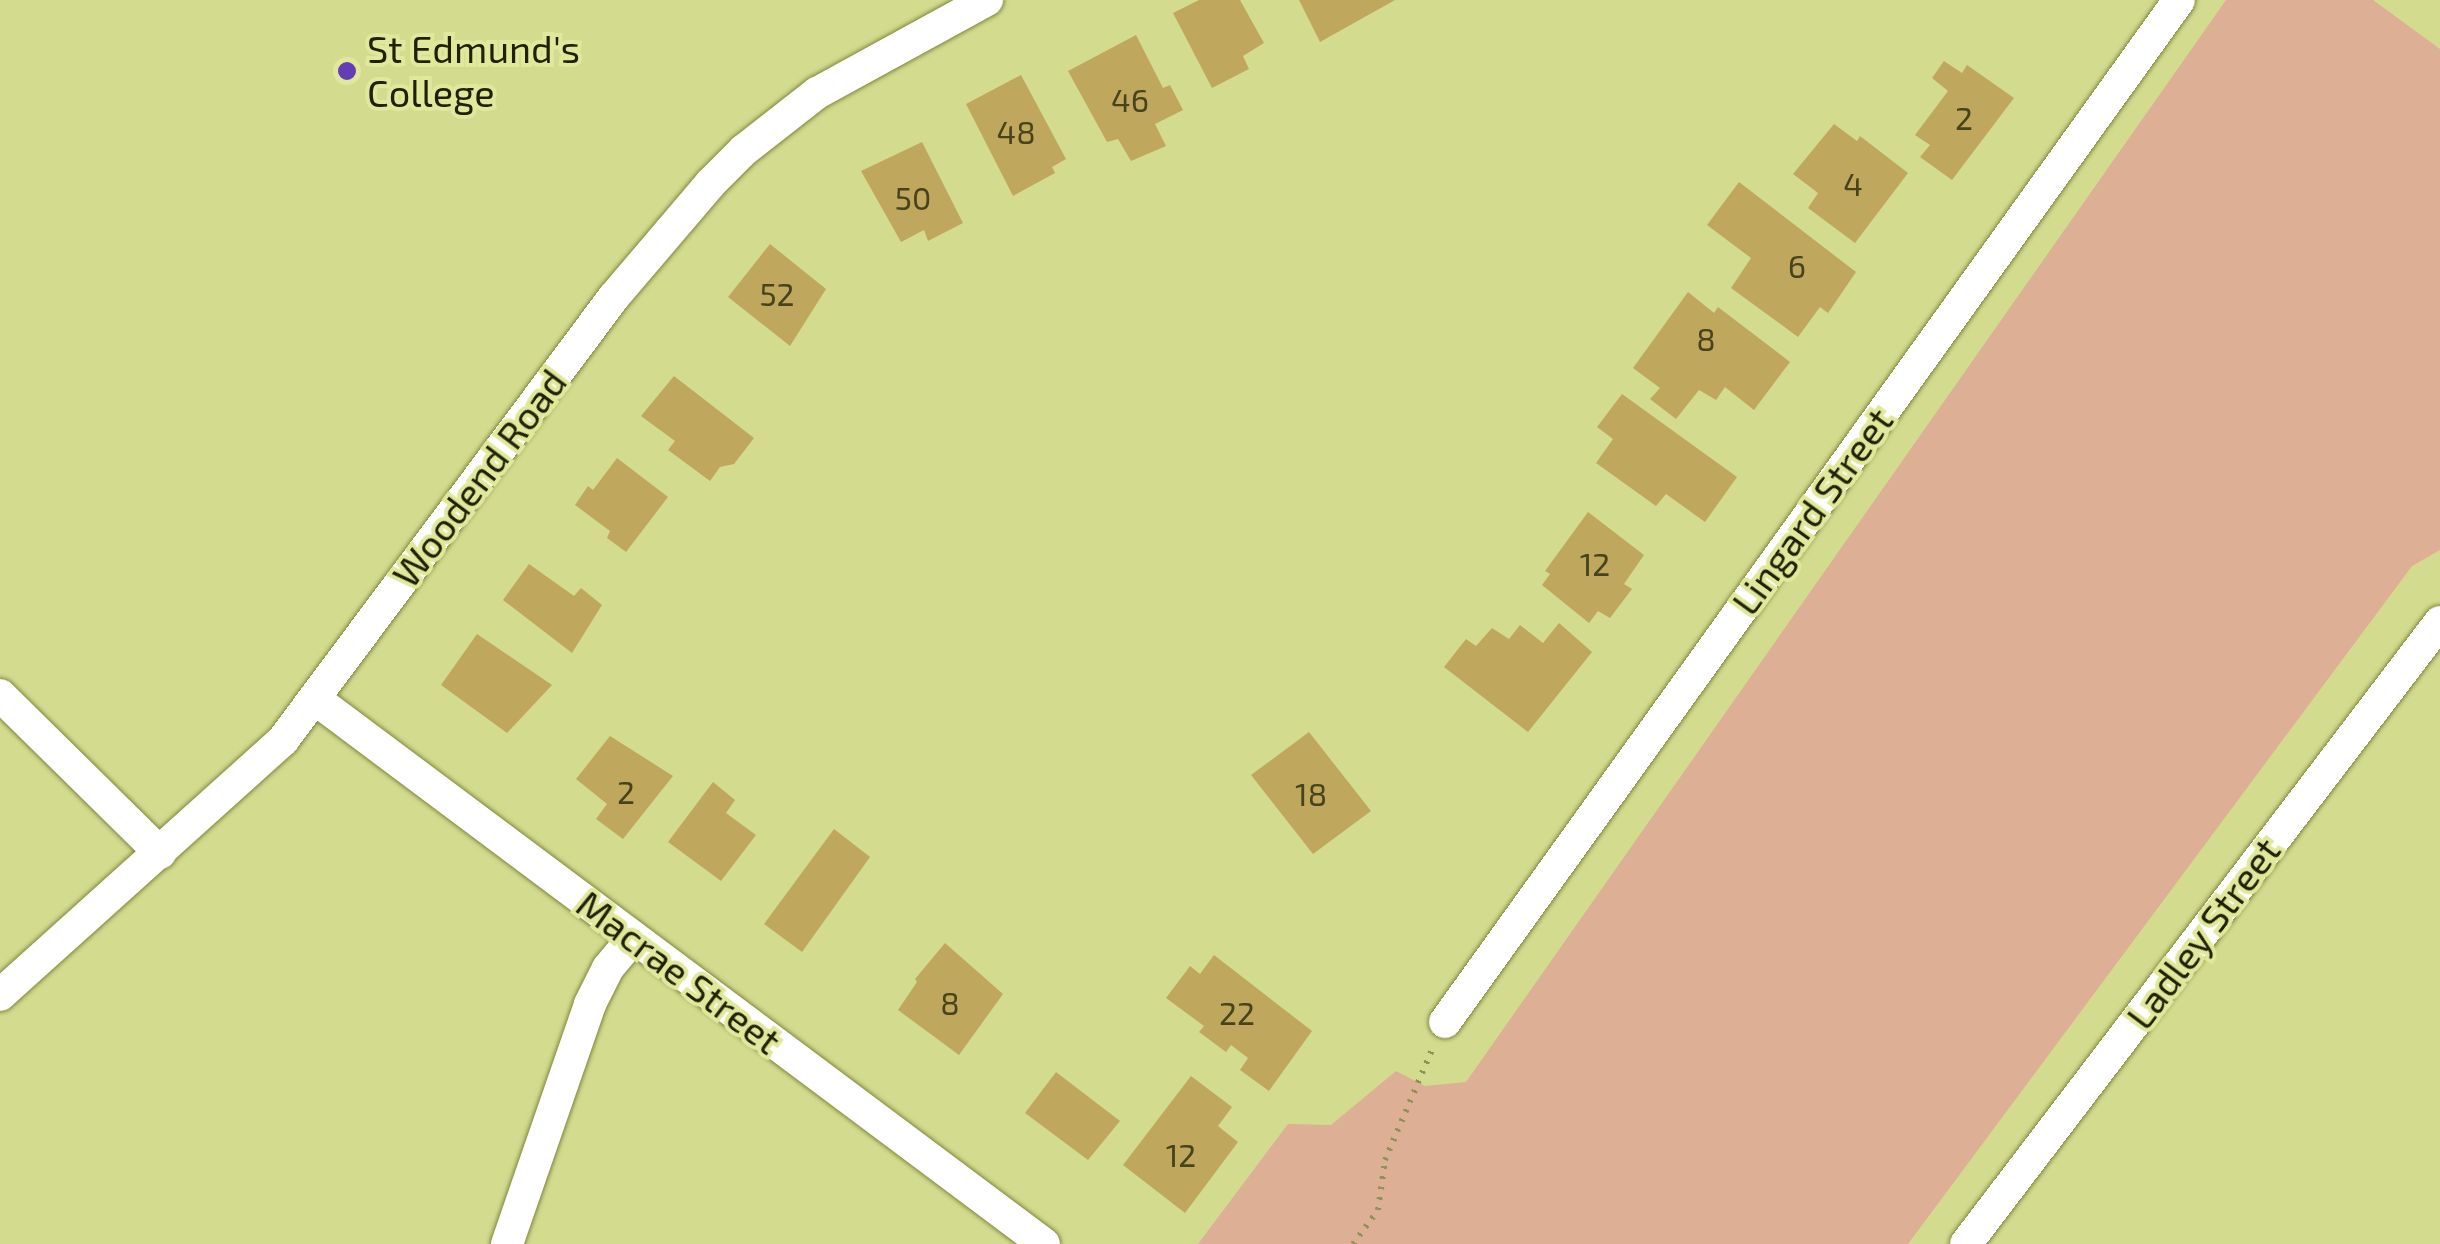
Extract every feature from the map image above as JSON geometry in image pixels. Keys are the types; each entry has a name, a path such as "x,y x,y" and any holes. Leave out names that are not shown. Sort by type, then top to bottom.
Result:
{"street":[{"name":"Woodend Road","path":"0,995 284,740 613,298 710,184 744,150 817,93 987,0"},
{"name":"Lingard Street","path":"1445,1022 2179,0"},
{"name":"Ladley Street","path":"1966,1244 2440,622"},
{"path":"0,695 160,853"},
{"name":"Macrae Street","path":"316,700 1044,1244"},
{"path":"508,1244 590,1004 608,968 633,938"}],"path":[{"path":"1354,1244 1378,1210 1385,1160 1445,1022"}],"shaded area":[{"path":"2226,0 2373,0 2440,49 2440,550 2412,566 1908,1244 1198,1244 1288,1124 1331,1125 1396,1071 1425,1086 1466,1082"}],"building":[{"path":"1199,0 1240,0 1264,43 1243,56 1249,69 1212,88 1173,13"},
{"path":"1299,0 1395,0 1320,42"},
{"path":"1136,35 1163,88 1170,85 1183,110 1155,124 1166,146 1131,161 1118,139 1107,142 1068,71"},
{"path":"1944,61 1962,73 1967,65 2014,98 1952,180 1920,157 1930,145 1915,135 1948,91 1932,78"},
{"path":"1021,75 1066,159 1052,167 1055,173 1013,196 966,104"},
{"path":"1834,124 1857,141 1860,136 1908,173 1855,243 1808,208 1818,193 1793,174"},
{"path":"922,142 963,223 928,241 924,230 901,242 861,171"},
{"path":"1739,182 1856,272 1828,313 1820,307 1798,337 1731,288 1751,258 1707,225"},
{"path":"770,244 826,289 790,346 728,297"},
{"path":"1688,292 1714,313 1718,307 1790,362 1754,410 1725,387 1716,400 1699,390 1676,419 1650,399 1660,388 1633,368"},
{"path":"674,376 754,438 734,464 720,467 710,481 668,450 675,441 641,416"},
{"path":"1622,394 1737,477 1705,522 1666,494 1656,506 1596,463 1613,439 1597,427"},
{"path":"617,458 668,497 626,552 607,538 610,531 575,505 588,486 593,490"},
{"path":"1588,512 1644,555 1624,584 1632,589 1610,618 1598,611 1589,623 1542,585 1550,574 1545,571"},
{"path":"529,564 574,596 581,588 602,605 572,653 503,600"},
{"path":"1559,623 1592,652 1528,732 1444,667 1466,639 1476,646 1492,628 1509,639 1520,625 1543,643"},
{"path":"477,634 552,685 507,733 441,685"},
{"path":"1309,732 1371,811 1313,854 1251,775"},
{"path":"610,736 673,776 623,839 596,819 607,804 576,779"},
{"path":"713,782 735,800 726,813 756,835 721,881 668,842"},
{"path":"834,829 870,857 802,952 764,924"},
{"path":"945,943 1003,994 959,1055 898,1010 917,982 915,979"},
{"path":"1214,955 1312,1031 1269,1091 1240,1070 1248,1058 1231,1045 1226,1052 1199,1032 1204,1026 1166,998 1190,966 1200,974"},
{"path":"1056,1072 1120,1121 1088,1160 1025,1113"},
{"path":"1191,1076 1232,1107 1218,1126 1238,1142 1185,1213 1123,1165"}],"place":[{"name":"St Edmund's College","path":"347,71"}]}
